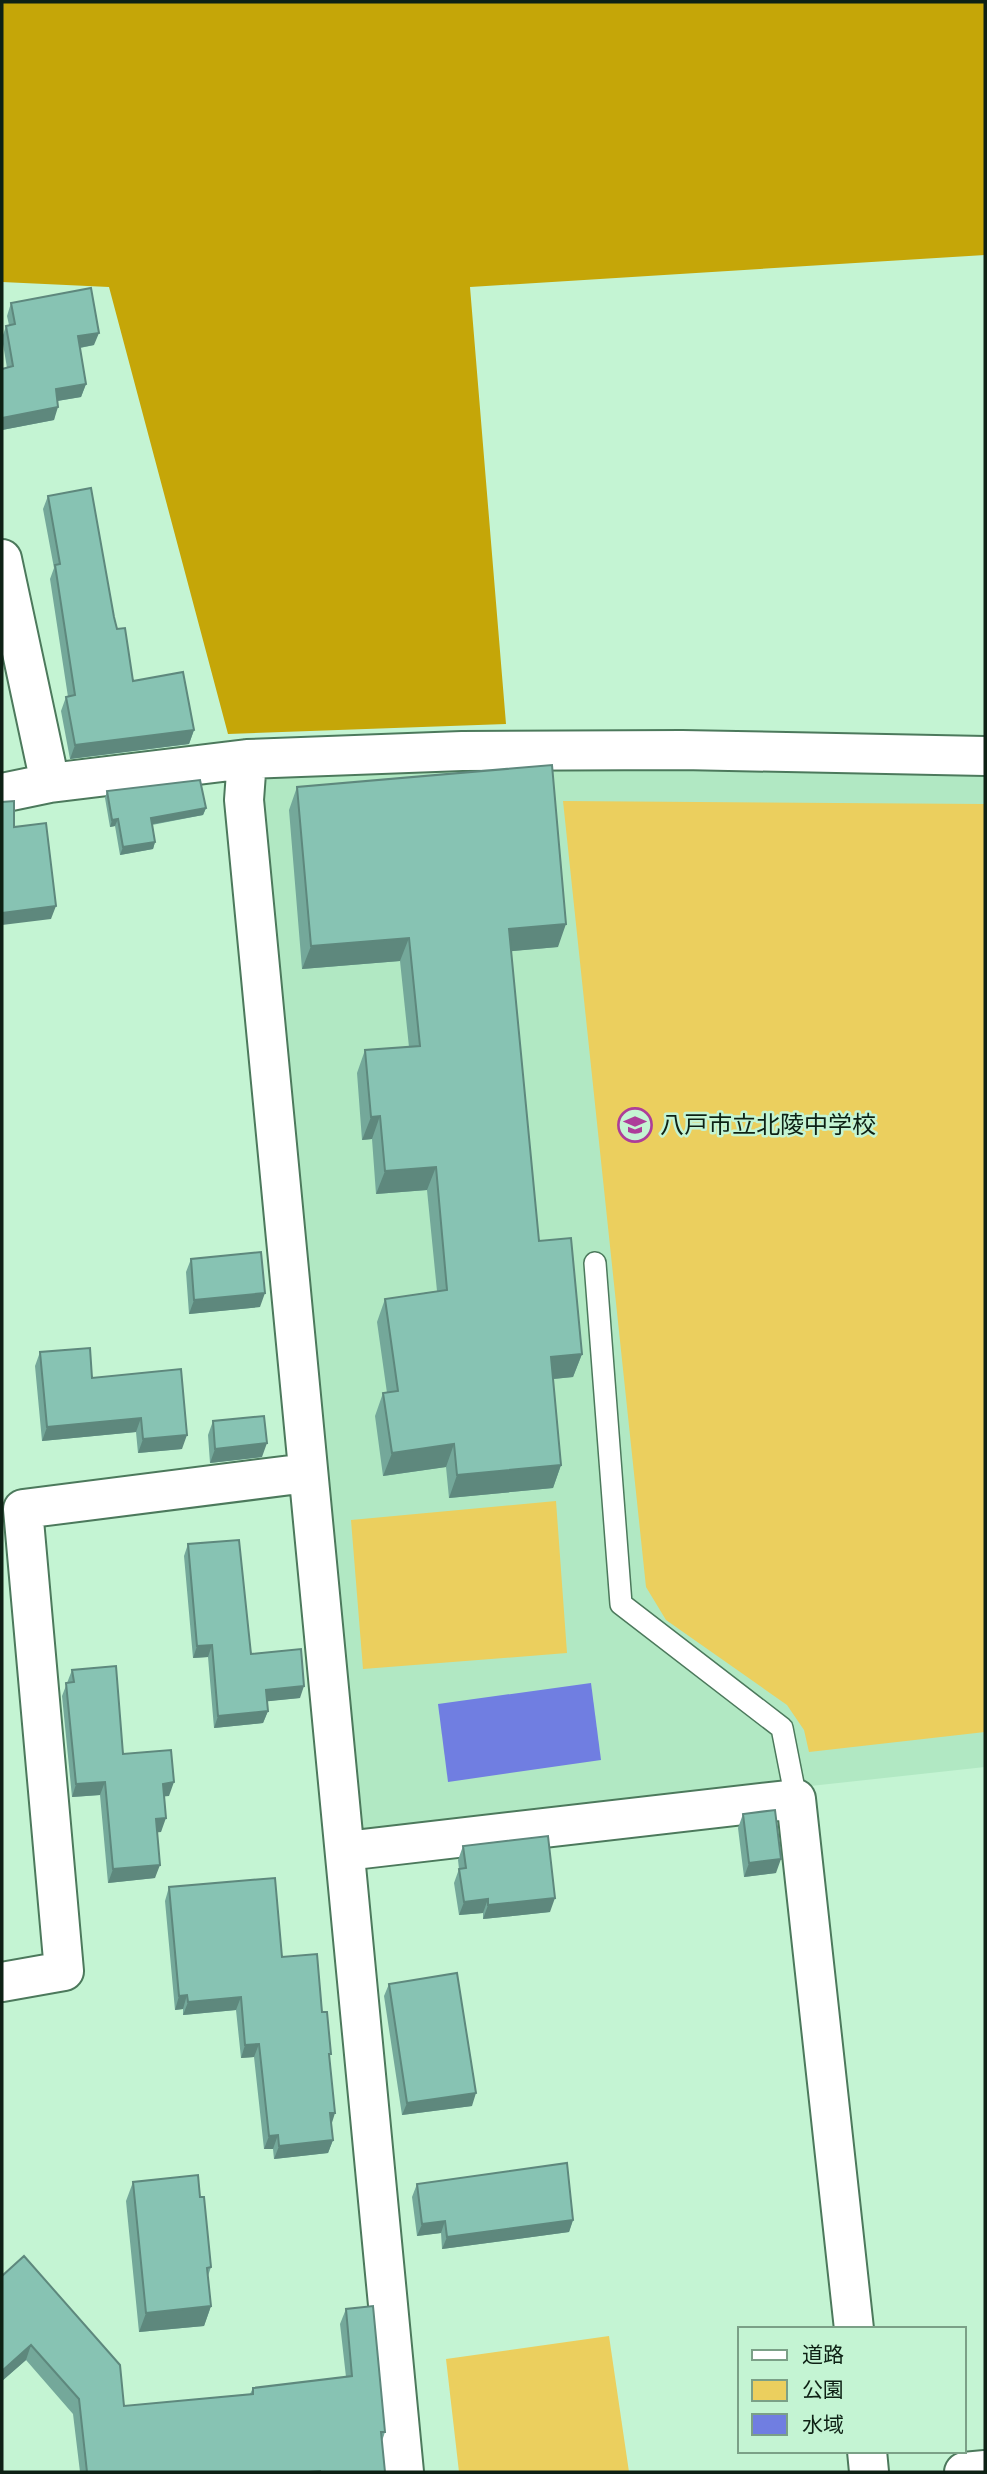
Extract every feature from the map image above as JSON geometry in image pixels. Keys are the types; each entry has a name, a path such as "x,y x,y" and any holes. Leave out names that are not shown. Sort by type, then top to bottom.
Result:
{"street":[{"path":"2,559 50,783"},
{"path":"2,793 50,783 247,759 489,751 682,750 985,756"},
{"path":"247,759 244,800 404,2472"},
{"path":"2,1982 64,1971 23,1509 307,1473"},
{"path":"345,1851 796,1799 854,2327"},
{"path":"867,2453 869,2472"},
{"path":"964,2472 985,2470"}],"lane":[{"path":"595,1263 621,1604 782,1728 796,1799"}],"shaded area":[{"path":"2,2 985,2 985,255 470,287 506,724 228,734 109,287 2,282"},
{"name":"八戸市立北陵中学校","path":"985,769 985,1767 371,1834 355,1822 254,789 262,770"}],"green space":[{"path":"563,801 985,804 985,1732 809,1752 804,1730 787,1705 666,1620 646,1587"},
{"path":"556,1501 567,1653 363,1669 351,1520"},
{"path":"609,2336 629,2472 459,2472 446,2359"}],"water":[{"path":"591,1683 601,1760 448,1782 438,1704"}],"building":[{"path":"91,288 99,333 78,336 86,384 56,389 58,407 2,418 2,369 13,366 6,326 15,324 11,303"},
{"path":"91,488 114,617 117,629 125,628 133,681 183,672 194,730 75,745 66,697 75,695 55,565 60,564 48,496"},
{"path":"552,765 566,924 509,929 539,1241 571,1238 582,1354 551,1357 561,1465 457,1475 454,1444 392,1453 383,1393 398,1391 385,1299 447,1290 436,1167 385,1171 380,1116 371,1117 365,1050 420,1046 409,938 311,946 297,787"},
{"path":"200,780 206,808 151,818 155,842 123,847 118,819 112,820 107,791"},
{"path":"14,801 14,827 46,823 56,906 2,913 2,802"},
{"path":"261,1252 265,1293 194,1300 191,1259"},
{"path":"90,1348 92,1378 181,1369 187,1435 143,1439 141,1418 47,1427 40,1352"},
{"path":"264,1416 267,1443 215,1449 213,1421"},
{"path":"239,1540 251,1654 301,1649 304,1686 266,1690 268,1711 218,1716 212,1645 197,1646 188,1544"},
{"path":"116,1666 123,1754 171,1750 174,1782 163,1784 166,1818 156,1819 160,1865 113,1869 105,1782 76,1784 66,1683 74,1682 72,1670"},
{"path":"775,1810 781,1859 749,1863 743,1814"},
{"path":"548,1836 555,1898 488,1905 488,1899 464,1902 459,1869 466,1868 463,1846"},
{"path":"275,1878 282,1957 317,1954 322,2012 327,2012 331,2054 335,2113 330,2113 333,2140 279,2146 278,2135 269,2136 259,2044 245,2045 241,1997 188,2002 187,1995 179,1996 169,1887"},
{"path":"457,1973 476,2093 407,2103 389,1984"},
{"path":"567,2163 573,2220 447,2237 445,2221 422,2224 417,2184"},
{"path":"198,2175 200,2197 204,2197 211,2267 207,2268 211,2306 146,2313 133,2182"},
{"path":"24,2256 120,2365 124,2406 253,2394 253,2388 352,2376 346,2309 373,2306 385,2432 381,2432 385,2472 87,2472 79,2399 31,2345 2,2371 2,2276"}],"place":[{"name":"八戸市立北陵中学校","path":"635,1125"}]}
